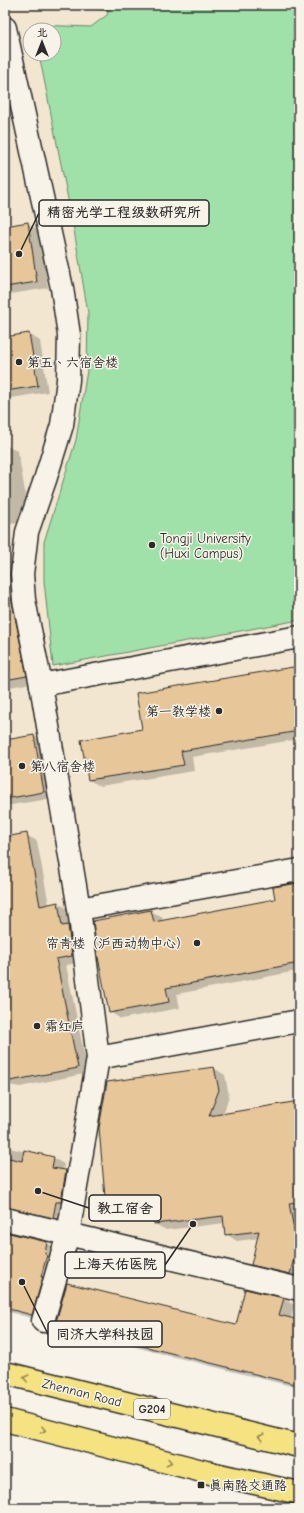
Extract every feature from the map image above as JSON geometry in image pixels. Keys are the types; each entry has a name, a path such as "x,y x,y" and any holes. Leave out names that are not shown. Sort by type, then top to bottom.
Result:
{"main road":[{"name":"Zhennan Road","path":"5,1373 299,1446"},
{"path":"5,1420 198,1470 299,1493"}],"lane":[{"path":"5,28 62,288 69,335 68,380 62,425 27,532 22,574 24,600 79,909 98,1058 68,1234 43,1321"},
{"path":"40,685 299,637"},
{"path":"79,909 299,870"},
{"path":"98,1058 299,1020"},
{"path":"5,1219 299,1289"}],"shaded area":[{"name":"Tongji University (Huxi Campus)","path":"5,5 299,5 299,1385 58,1325 31,1315 5,1308"}],"green space":[{"path":"53,5 108,5 108,10"},
{"path":"111,5 299,5 299,620 53,666 44,581 44,542 76,440 87,370 88,313 73,224 41,62 62,62 62,26 91,27 107,15"}],"building":[{"path":"28,222 37,282 5,287 5,226"},
{"name":"第五、六宿舍楼","path":"29,333 38,386 5,391 5,337"},
{"path":"5,597 11,597 27,676 5,680"},
{"name":"第一教学楼","path":"299,666 299,731 181,751 184,765 88,780 81,740 142,729 136,693"},
{"name":"第八宿舍楼","path":"34,735 44,792 5,799 5,740"},
{"path":"27,833 40,906 58,902 62,926 68,925 72,956 56,959 78,1068 5,1082 5,837"},
{"name":"帘青楼（沪西动物中心）","path":"299,883 299,963 166,988 169,1002 109,1013 97,952 93,921 151,910 154,922 275,899 273,887"},
{"path":"214,1067 219,1090 209,1116 299,1101 299,1202 289,1203 297,1246 290,1274 251,1265 259,1231 225,1235 223,1216 154,1224 152,1203 106,1209 99,1128 107,1082"},
{"path":"24,1150 54,1157 52,1168 66,1170 61,1202 56,1202 53,1218 5,1207 5,1157 22,1161"},
{"path":"5,1232 47,1242 45,1254 47,1255 41,1277 43,1277 32,1315 5,1308"},
{"path":"67,1283 236,1325 245,1289 284,1298 279,1315 299,1320 299,1385 58,1325 59,1322 56,1322"}],"place":[{"name":"精密光学工程级数研究所","path":"19,254"},
{"name":"第五、六宿舍楼","path":"19,362"},
{"name":"Tongji University (Huxi Campus)","path":"152,545"},
{"name":"第一教学楼","path":"219,711"},
{"name":"第八宿舍楼","path":"22,766"},
{"name":"帘青楼（沪西动物中心）","path":"197,943"},
{"name":"霜红庐","path":"37,1026"},
{"name":"教工宿舍","path":"38,1191"},
{"name":"上海天佑医院","path":"193,1224"},
{"name":"同济大学科技园","path":"22,1282"},
{"name":"真南路交通路","path":"201,1485"}]}
